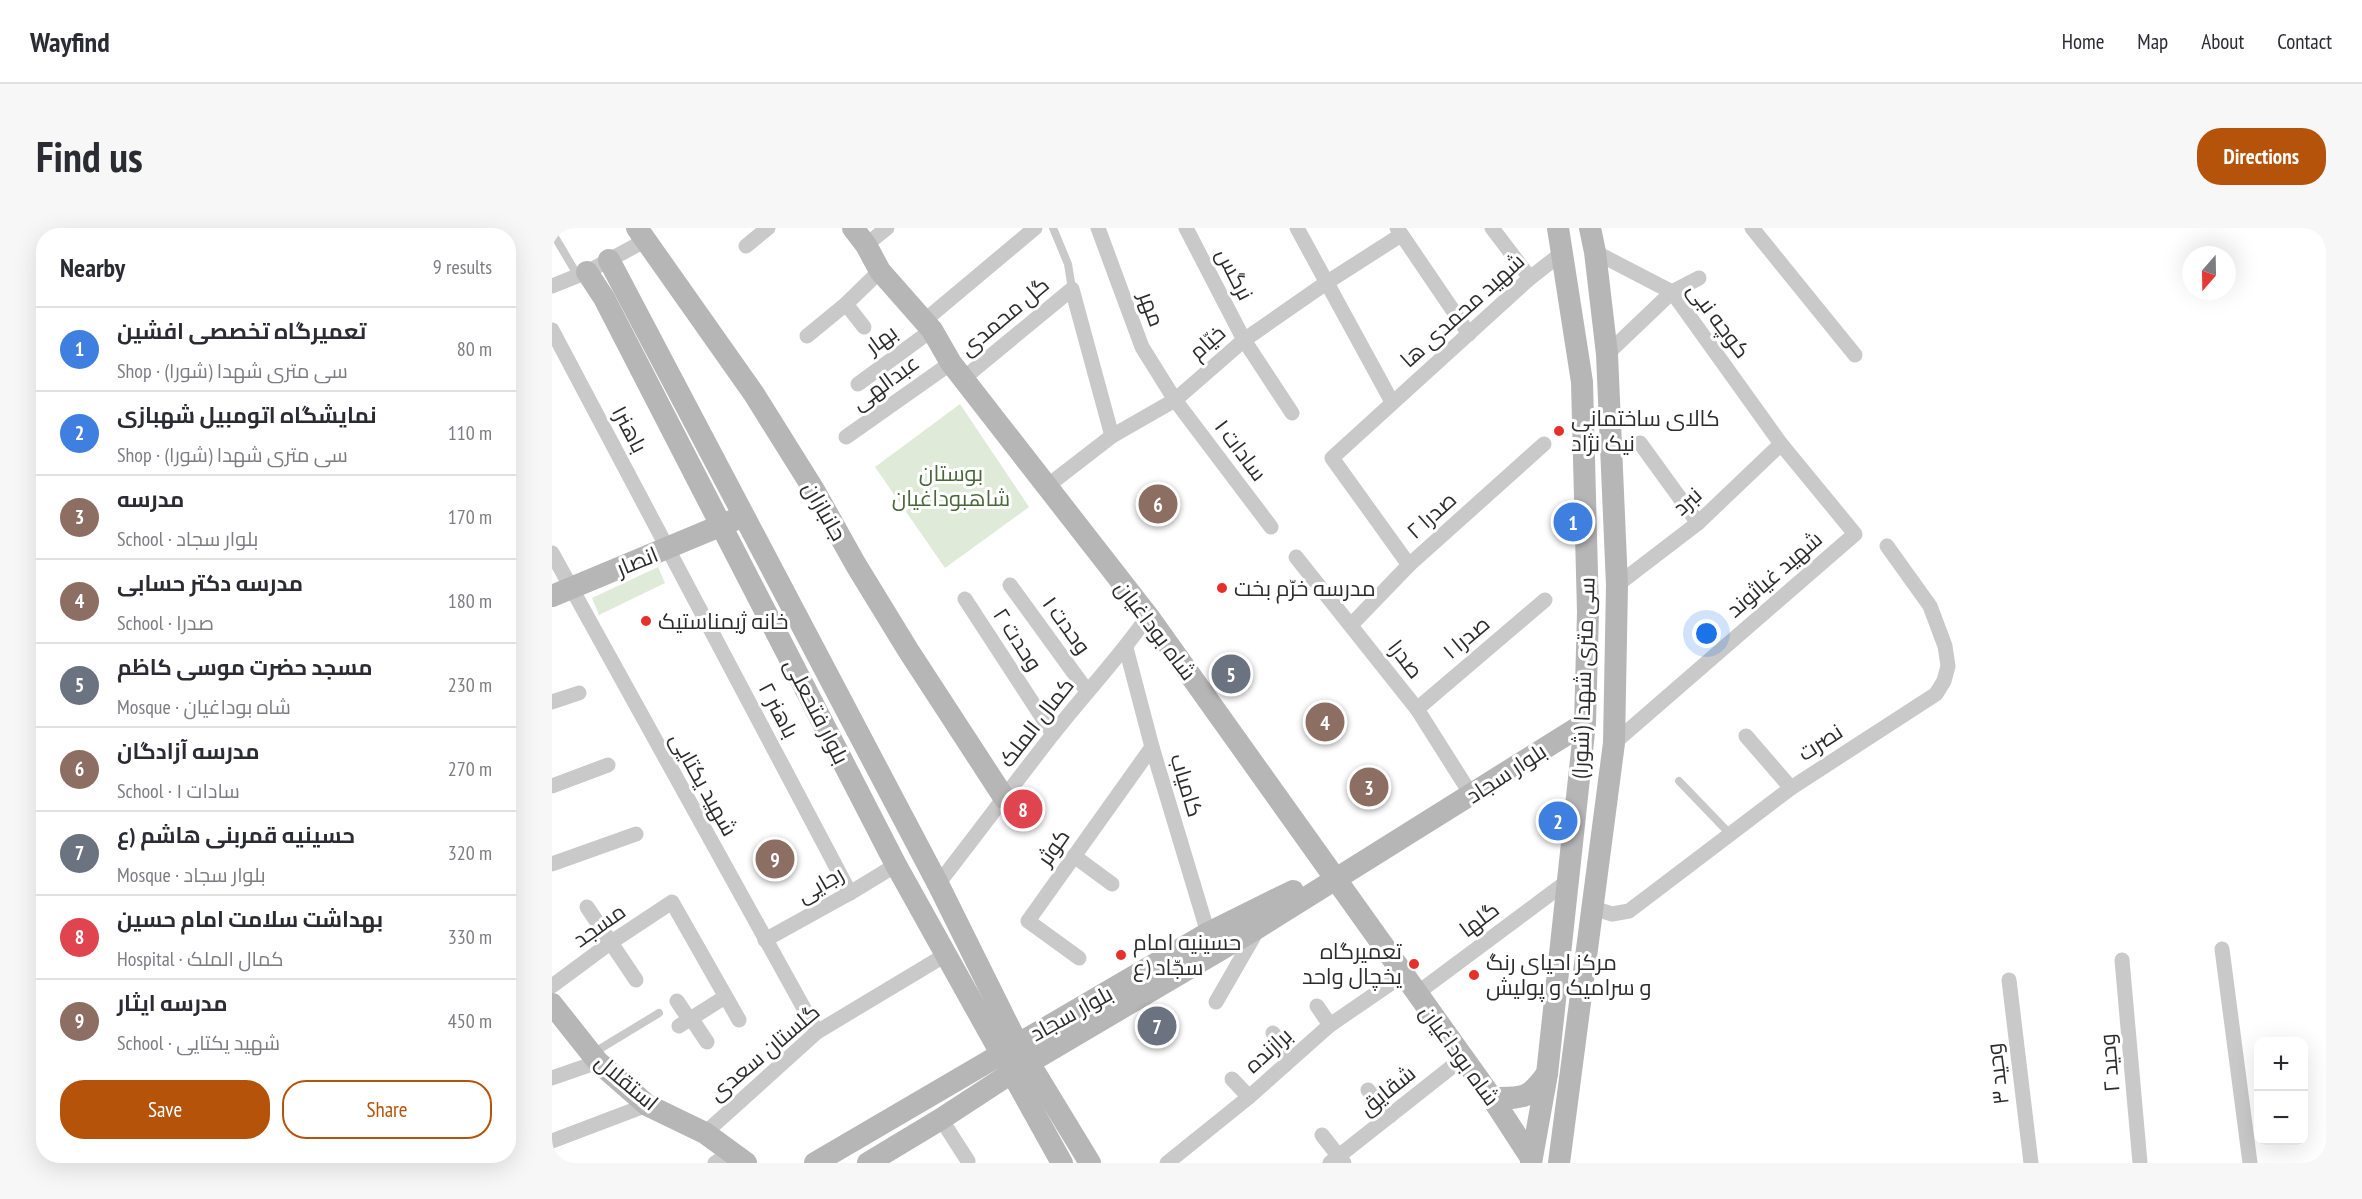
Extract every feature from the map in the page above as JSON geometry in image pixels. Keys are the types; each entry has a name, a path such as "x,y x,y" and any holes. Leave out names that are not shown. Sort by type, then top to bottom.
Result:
{"main road":[{"name":"سی متری شهدا (شورا)","path":"1531,1161 1547,1074 1585,723 1588,612 1582,382 1558,228"},
{"name":"سی متری شهدا (شورا)","path":"1559,1163 1614,743 1617,585 1606,354 1595,252 1590,228"},
{"name":"جانبازان","path":"642,234 754,394 814,490 908,650 1005,799"},
{"name":"شاه بوداغیان","path":"860,236 880,271 928,326 957,370 1148,616 1492,1098 1531,1161"},
{"name":"بلوار فتحعلی","path":"609,260 614,294 721,526 896,865 947,954 1010,1048"},
{"name":"بلوار فتحعلی","path":"583,274 614,294 745,516 938,884 1010,1048"},
{"path":"1586,512 1613,509"},
{"name":"انصار","path":"561,592 745,516"},
{"name":"بلوار سجاد","path":"815,1163 1010,1048 1113,1002 1259,927 1472,796 1585,723"},
{"name":"بلوار سجاد","path":"868,1163 1022,1067 1208,933 1289,892 1335,879"},
{"name":"استقلال","path":"552,1004 595,1058 647,1105 705,1132 731,1159"},
{"path":"1010,1048 1090,1163"},
{"path":"1022,1067 1062,1163"},
{"path":"1492,1098 1518,1098 1533,1092 1547,1074"}],"street":[{"path":"749,238 768,228"},
{"path":"860,236 887,228"},
{"name":"بهار","path":"858,384 928,326 1035,228"},
{"name":"مهر","path":"1098,228 1142,347 1175,400"},
{"name":"نرگس","path":"1186,228 1244,340 1292,413"},
{"path":"1297,228 1392,402"},
{"path":"1492,228 1530,278"},
{"path":"1752,228 1855,355"},
{"path":"1399,232 1469,334"},
{"name":"خیّام","path":"1046,487 1112,436 1175,400 1244,340 1399,232"},
{"path":"552,286 583,274 609,260 642,234"},
{"name":"کوچه نبی","path":"1595,252 1672,292 1781,444 1855,534"},
{"name":"شهید محمدی ها","path":"1408,566 1332,458 1530,278 1562,253"},
{"path":"807,336 846,304 880,271"},
{"path":"1606,354 1672,292 1699,278"},
{"path":"1072,289 1112,436"},
{"name":"گل محمدی","path":"957,370 1072,289"},
{"path":"846,304 864,327"},
{"name":"باهنر۱","path":"552,330 668,548"},
{"name":"عبدالهی","path":"846,437 957,370"},
{"name":"سادات ۱","path":"1175,400 1271,526"},
{"path":"1640,443 1698,524"},
{"name":"صدرا ۲","path":"1351,625 1408,566 1544,444"},
{"name":"نبرد","path":"1617,585 1698,524 1781,444"},
{"name":"شهید غیاثوند","path":"1614,743 1855,534"},
{"name":"نصرت","path":"1593,908 1612,915 1629,911 1791,788 1936,694 1944,681 1948,666 1945,646 1930,606 1887,546"},
{"name":"باهنر ۲","path":"668,548 850,893"},
{"name":"شهید یکتایی","path":"552,553 561,592 817,1032"},
{"name":"صدرا","path":"1296,557 1417,709 1472,796"},
{"name":"وحدت ۱","path":"1010,585 1087,691"},
{"name":"وحدت ۲","path":"966,599 1053,734"},
{"name":"صدرا ۱","path":"1417,709 1545,600"},
{"name":"کمال الملک","path":"938,884 1087,691 1126,648 1148,616"},
{"name":"کامیاب","path":"1126,648 1152,747 1208,933"},
{"path":"552,702 579,693"},
{"path":"1746,736 1791,788"},
{"name":"کوثر","path":"1079,958 1028,921 1152,747"},
{"path":"552,786 608,765"},
{"path":"552,864 636,834"},
{"path":"1074,856 1112,884"},
{"name":"رجایی","path":"765,940 896,865"},
{"name":"گلها","path":"1416,994 1569,880"},
{"name":"مسجد","path":"552,986 610,943 672,902 725,997"},
{"path":"587,907 636,980"},
{"path":"1216,1002 1259,927"},
{"path":"2222,950 2250,1163"},
{"name":"گلستان سعدی","path":"705,1132 817,1032 947,954"},
{"name":"وحید ۲","path":"2122,960 2140,1163"},
{"name":"برازنده","path":"1167,1163 1249,1097 1329,1026 1403,975"},
{"name":"وحید ۳","path":"2009,980 2031,1163"},
{"path":"686,1021 725,997 739,1020"},
{"path":"677,1001 686,1021 707,1042"},
{"path":"1317,1006 1329,1026"},
{"path":"1273,1034 1290,1059"},
{"path":"552,1078 595,1058"},
{"name":"شقایق","path":"1338,1161 1463,1058"},
{"path":"1232,1079 1249,1097"},
{"path":"1368,1090 1390,1116"},
{"path":"552,1141 647,1105"},
{"path":"941,1119 968,1161"},
{"path":"1322,1135 1338,1161"}],"lane":[{"path":"1053,228 1068,264 1072,289"},
{"path":"552,232 583,274"},
{"path":"1679,782 1730,834"},
{"path":"595,1058 658,1012"}],"green space":[{"name":"بوستان شاهبوداغیان","path":"960,404 1029,507 945,568 875,467"},
{"path":"658,567 665,583 599,615 592,598"}],"place":[{"name":"کالای ساختمانی نیک نژاد","path":"1559,431"},
{"name":"مدرسه آزادگان","path":"1158,504"},
{"name":"تعمیرگاه تخصصی افشین","path":"1573,522"},
{"name":"مدرسه خرّم بخت","path":"1222,588"},
{"name":"خانه ژیمناستیک","path":"646,621"},
{"name":"مسجد حضرت موسی کاظم","path":"1231,674"},
{"name":"مدرسه دکتر حسابی","path":"1325,722"},
{"name":"مدرسه","path":"1369,787"},
{"name":"بهداشت سلامت امام حسین","path":"1023,809"},
{"name":"نمایشگاه اتومبیل شهبازی","path":"1558,821"},
{"name":"مدرسه ایثار","path":"775,859"},
{"name":"حسینیه امام سجّاد (ع","path":"1121,955"},
{"name":"تعمیرگاه یخچال واحد","path":"1414,964"},
{"name":"مرکز احیای رنگ و سرامیک و پولیش","path":"1474,975"},
{"name":"حسینیه قمربنی هاشم (ع","path":"1157,1026"}]}
